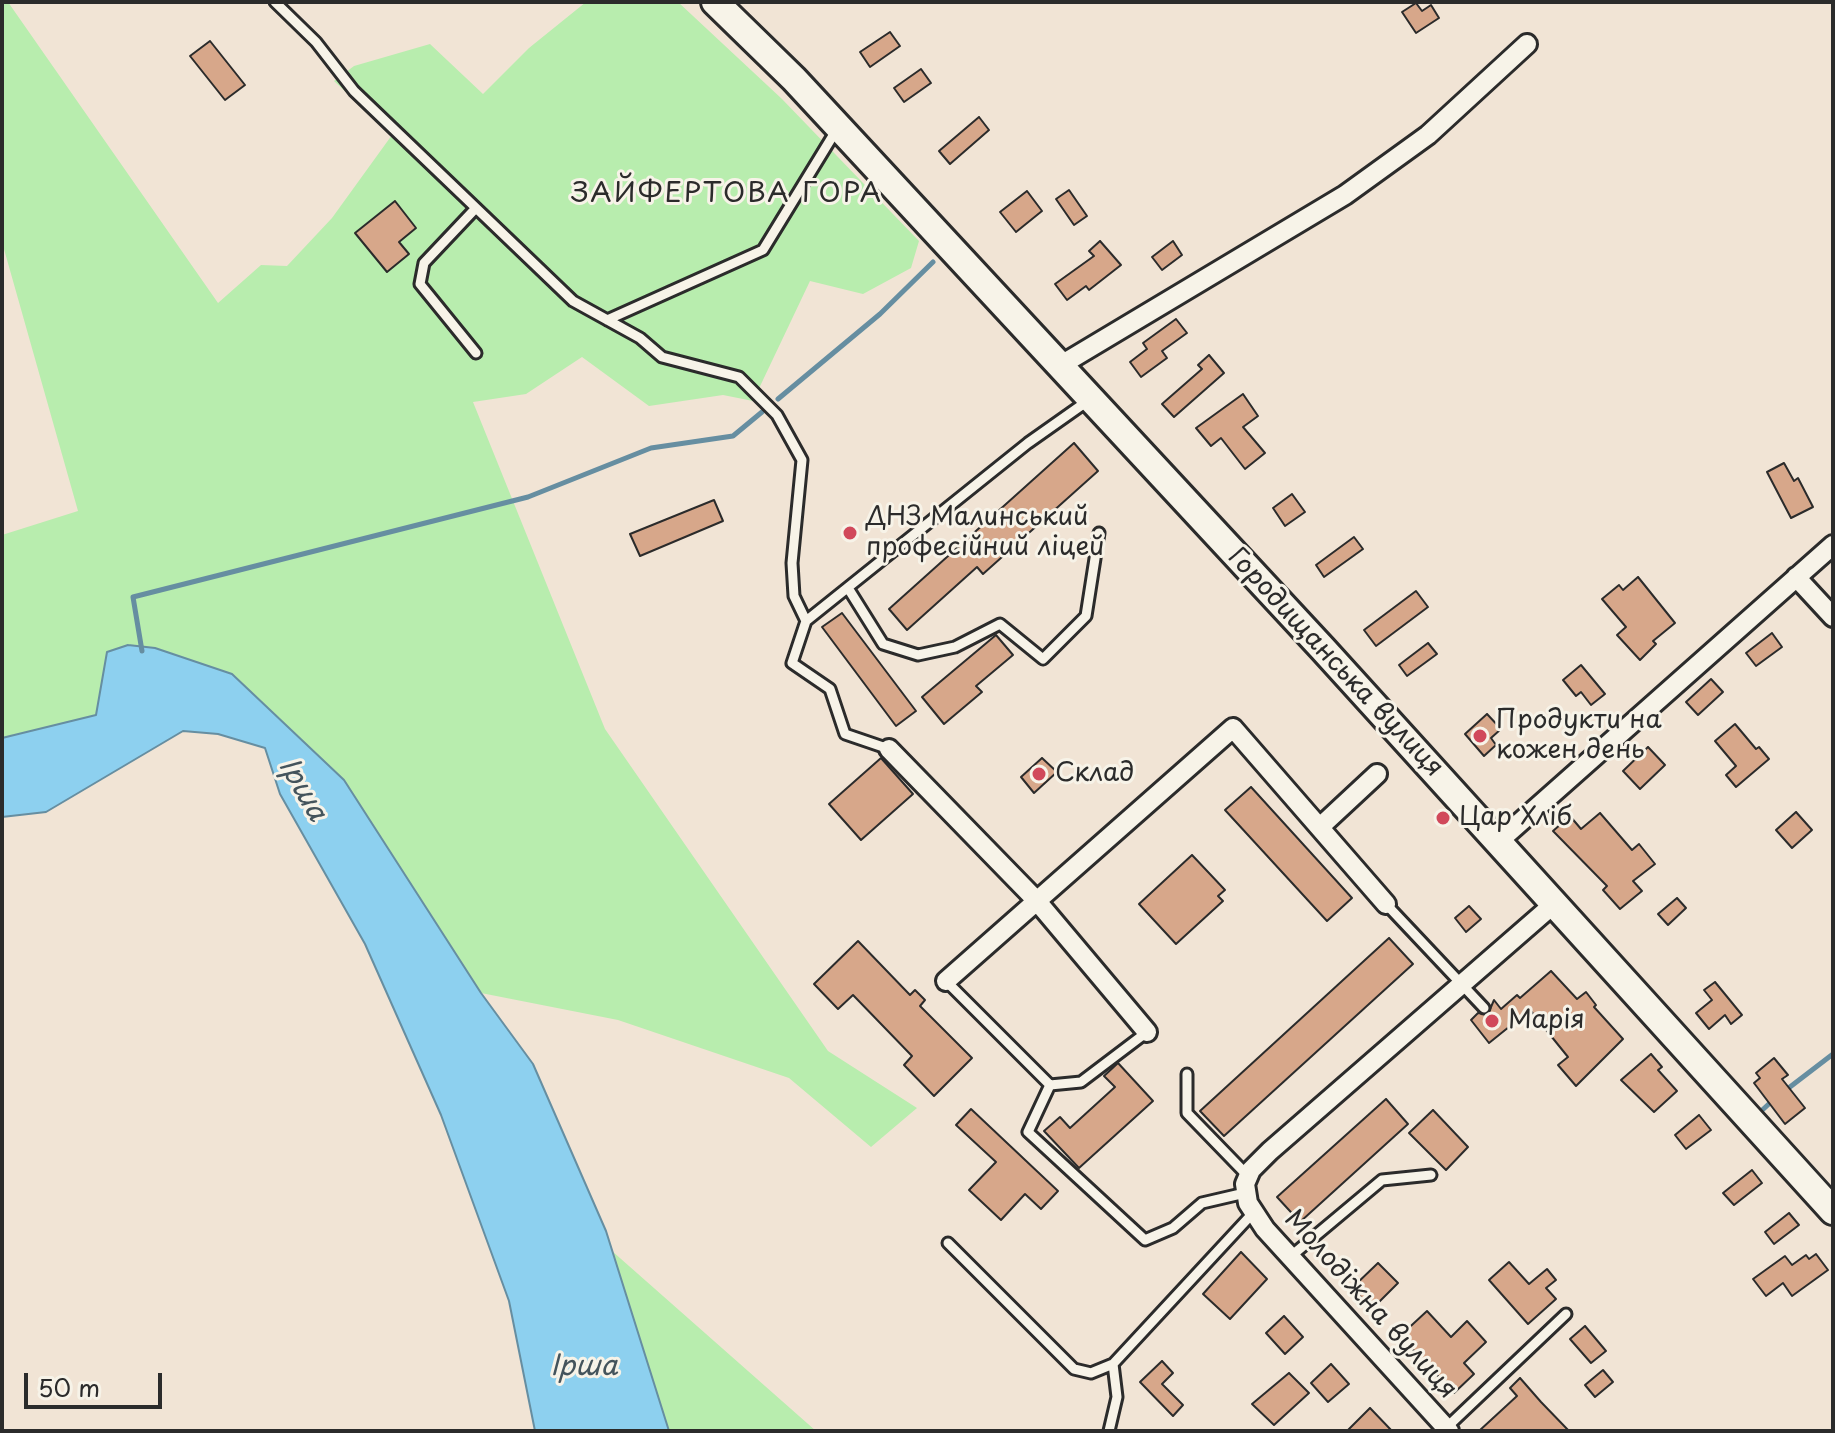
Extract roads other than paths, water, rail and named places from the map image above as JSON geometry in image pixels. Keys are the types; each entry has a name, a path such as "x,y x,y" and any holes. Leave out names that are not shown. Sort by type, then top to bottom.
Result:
{"street":[{"name":"Городищанська вулиця","path":"715,2 838,127 1061,365 1499,841 1833,1211"},
{"path":"1061,365 1358,186 1428,135 1527,44"},
{"path":"1499,841 1833,545"},
{"path":"1796,577 1833,617"},
{"path":"946,981 1233,728 1386,904"},
{"path":"889,749 1036,900 1147,1032"},
{"path":"1320,827 1377,774"},
{"path":"1246,1185 1270,1151 1555,903"},
{"name":"Молодіжна вулиця","path":"1246,1185 1253,1213 1447,1429"}],"lane":[{"path":"275,2 316,42 354,91 573,301 640,338 662,357 739,377 777,415 792,437 802,460 792,563 794,596 806,621"},
{"path":"607,320 763,250 838,127"},
{"path":"475,209 424,263 420,284 476,353"},
{"path":"889,749 845,734 830,689 792,663 806,621 1028,443 1091,398"},
{"path":"848,588 883,644 918,655 955,647 1000,624 1043,659 1086,616 1099,533"},
{"path":"1386,904 1484,1008"},
{"path":"946,981 1050,1085"},
{"path":"1050,1085 1081,1082 1147,1032"},
{"path":"1050,1085 1028,1132 1145,1240 1173,1228 1202,1203 1246,1185 1187,1113 1187,1074"},
{"path":"1290,1257 1382,1180 1431,1175"},
{"path":"948,1243 1074,1369 1091,1373 1113,1364 1253,1213"},
{"path":"1447,1429 1566,1314"},
{"path":"1109,1431 1117,1397 1113,1364"}],"water":[{"name":"Ірша","path":"128,645 155,648 232,674 344,780 481,993 533,1064 606,1231 669,1431 535,1431 509,1301 441,1115 365,944 280,794 265,748 218,734 183,731 46,812 2,817 2,738 96,715 107,652"}],"waterway":[{"path":"778,399 880,314 933,262"},
{"path":"142,651 133,597 528,497 651,448 733,436 762,412"},
{"path":"1786,1090 1833,1054"},
{"path":"1757,1115 1772,1101"}],"place":[{"name":"ДНЗ Малинський професійний ліцей","path":"850,533"},
{"name":"Продукти на кожен день","path":"1480,736"},
{"name":"Склад","path":"1039,774"},
{"name":"Цар Хліб","path":"1443,818"},
{"name":"Марія","path":"1492,1021"}],"district":[{"name":"ЗАЙФЕРТОВА ГОРА","path":"727,194"}]}
